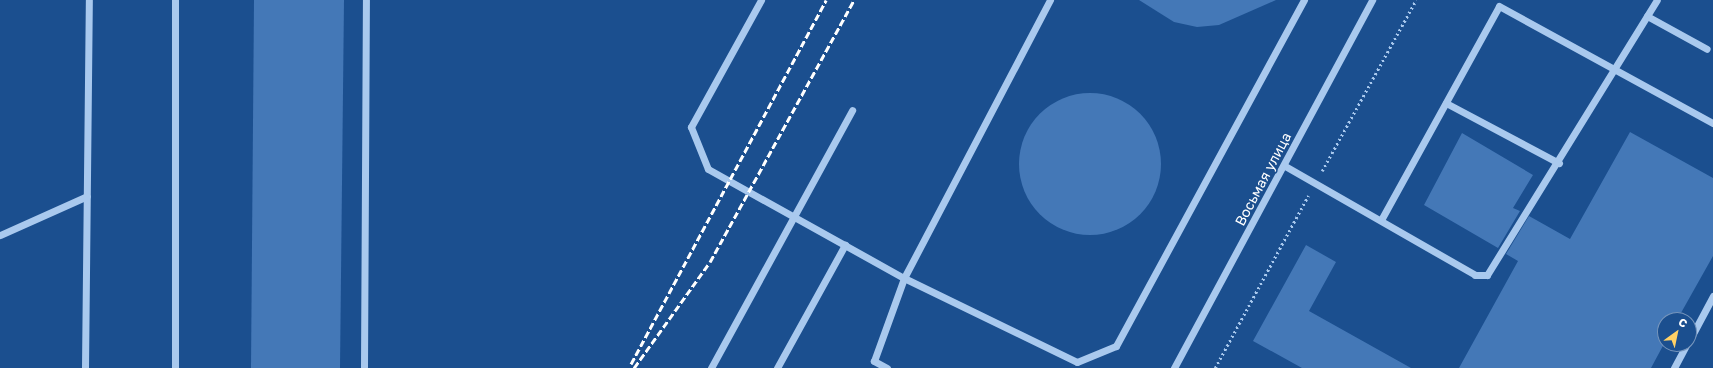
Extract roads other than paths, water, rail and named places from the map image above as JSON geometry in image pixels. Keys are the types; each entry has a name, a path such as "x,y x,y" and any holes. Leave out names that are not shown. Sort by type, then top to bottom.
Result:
{"street":[{"path":"85,368 89,0"},
{"path":"174,0 175,368"},
{"path":"364,368 366,0"},
{"path":"761,0 691,127 708,169 904,278 1077,362 1116,346 1304,0"},
{"path":"887,368 874,361 904,278 1050,0"},
{"name":"Восьмая улица","path":"1174,368 1285,166 1372,0"},
{"path":"1285,166 1475,275 1488,275 1559,163 1657,0"},
{"path":"1381,220 1499,6 1713,123"},
{"path":"1647,16 1707,49"},
{"path":"1446,103 1559,163"},
{"path":"711,368 852,110"},
{"path":"0,235 87,196"},
{"path":"777,368 845,245"},
{"path":"1697,326 1713,296"},
{"path":"1674,368 1683,352"}],"railway":[{"path":"631,364 826,0"},
{"path":"634,368 710,262 854,0"}]}
